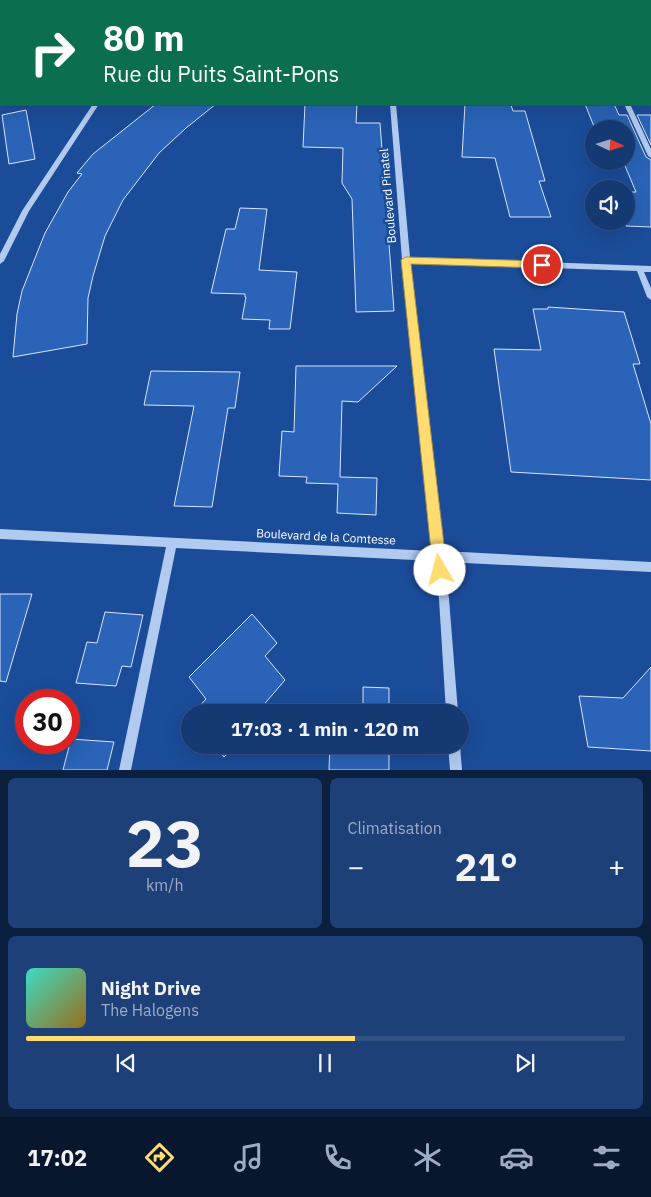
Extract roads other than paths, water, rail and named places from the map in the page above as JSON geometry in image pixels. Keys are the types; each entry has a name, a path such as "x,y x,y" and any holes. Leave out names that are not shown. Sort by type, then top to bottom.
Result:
{"street":[{"name":"Boulevard Pinatel","path":"393,105 406,260 444,599 451,704"},
{"path":"626,105 651,156"},
{"path":"406,260 651,268"},
{"path":"639,268 651,297"},
{"name":"Boulevard de la Comtesse","path":"0,534 651,566"},
{"path":"124,770 172,543"},
{"path":"455,754 456,770"}],"lane":[{"path":"0,261 26,211 95,105"}]}
